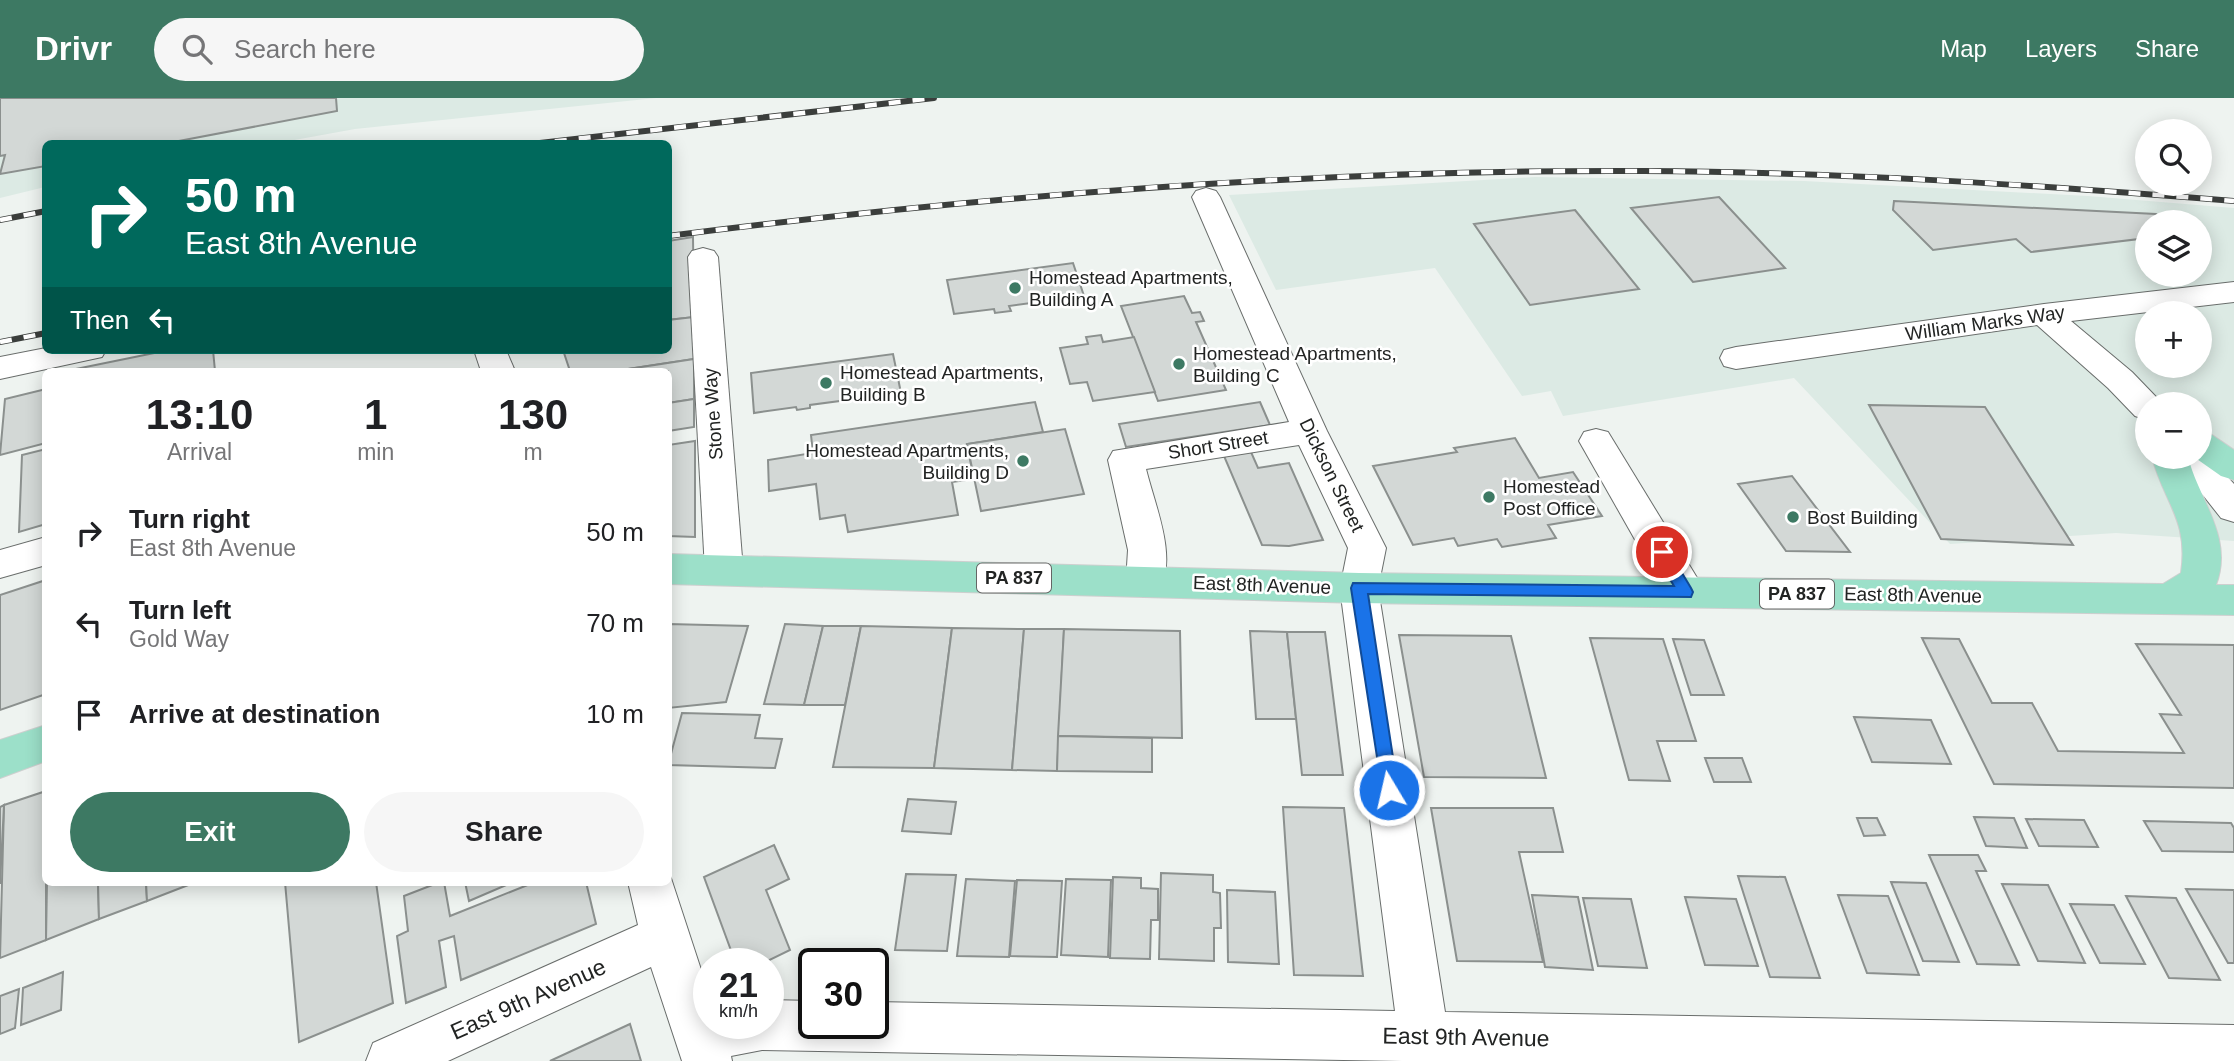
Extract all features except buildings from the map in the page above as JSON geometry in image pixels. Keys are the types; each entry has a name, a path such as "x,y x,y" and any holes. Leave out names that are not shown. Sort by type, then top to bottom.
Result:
{"main road":[{"path":"2212,452 2234,467"},
{"path":"2169,599 2199,581 2203,554 2199,526 2173,469"},
{"name":"East 8th Avenue","path":"672,569 1359,588 2234,600"},
{"path":"0,759 42,744"}],"street":[{"name":"Dickson Street","path":"1206,197 1310,431 1367,548 1359,588 1425,1049"},
{"name":"Stone Way","path":"703,257 723,570"},
{"name":"William Marks Way","path":"1736,358 2044,314 2234,292"},
{"path":"2044,314 2135,396"},
{"path":"0,368 70,354"},
{"name":"Short Street","path":"1145,582 1147,550 1126,460 1310,431"},
{"path":"1596,441 1685,592"},
{"path":"2201,469 2234,509"},
{"path":"0,564 42,552"},
{"path":"652,886 664,937 703,1049"},
{"name":"East 9th Avenue","path":"391,1061 664,937"},
{"name":"East 9th Avenue","path":"703,1049 762,1025 1425,1049 2234,1050"}],"shaded area":[{"path":"0,98 656,98 355,129 294,140 42,140 42,188 0,198"},
{"path":"1535,177 1804,181 2088,196 2234,208 2234,541 2116,533 1950,544 1794,378 1563,416 1551,391 1522,396 1435,268 1276,290 1229,195"}],"railway":[{"path":"566,140 934,98"},
{"path":"672,236 911,208 1155,187 1521,172 1717,172 1865,177 2234,201"},
{"path":"0,220 42,212"},
{"path":"0,342 42,334"}],"place":[{"name":"Homestead Apartments, Building A","path":"1015,288"},
{"name":"Homestead Apartments, Building C","path":"1179,364"},
{"name":"Homestead Apartments, Building B","path":"826,383"},
{"name":"Homestead Apartments, Building D","path":"1023,461"},
{"name":"Homestead Post Office","path":"1489,497"},
{"name":"Bost Building","path":"1793,517"}],"route":[{"path":"1389,790 1359,588 1685,592 1662,552"}]}
